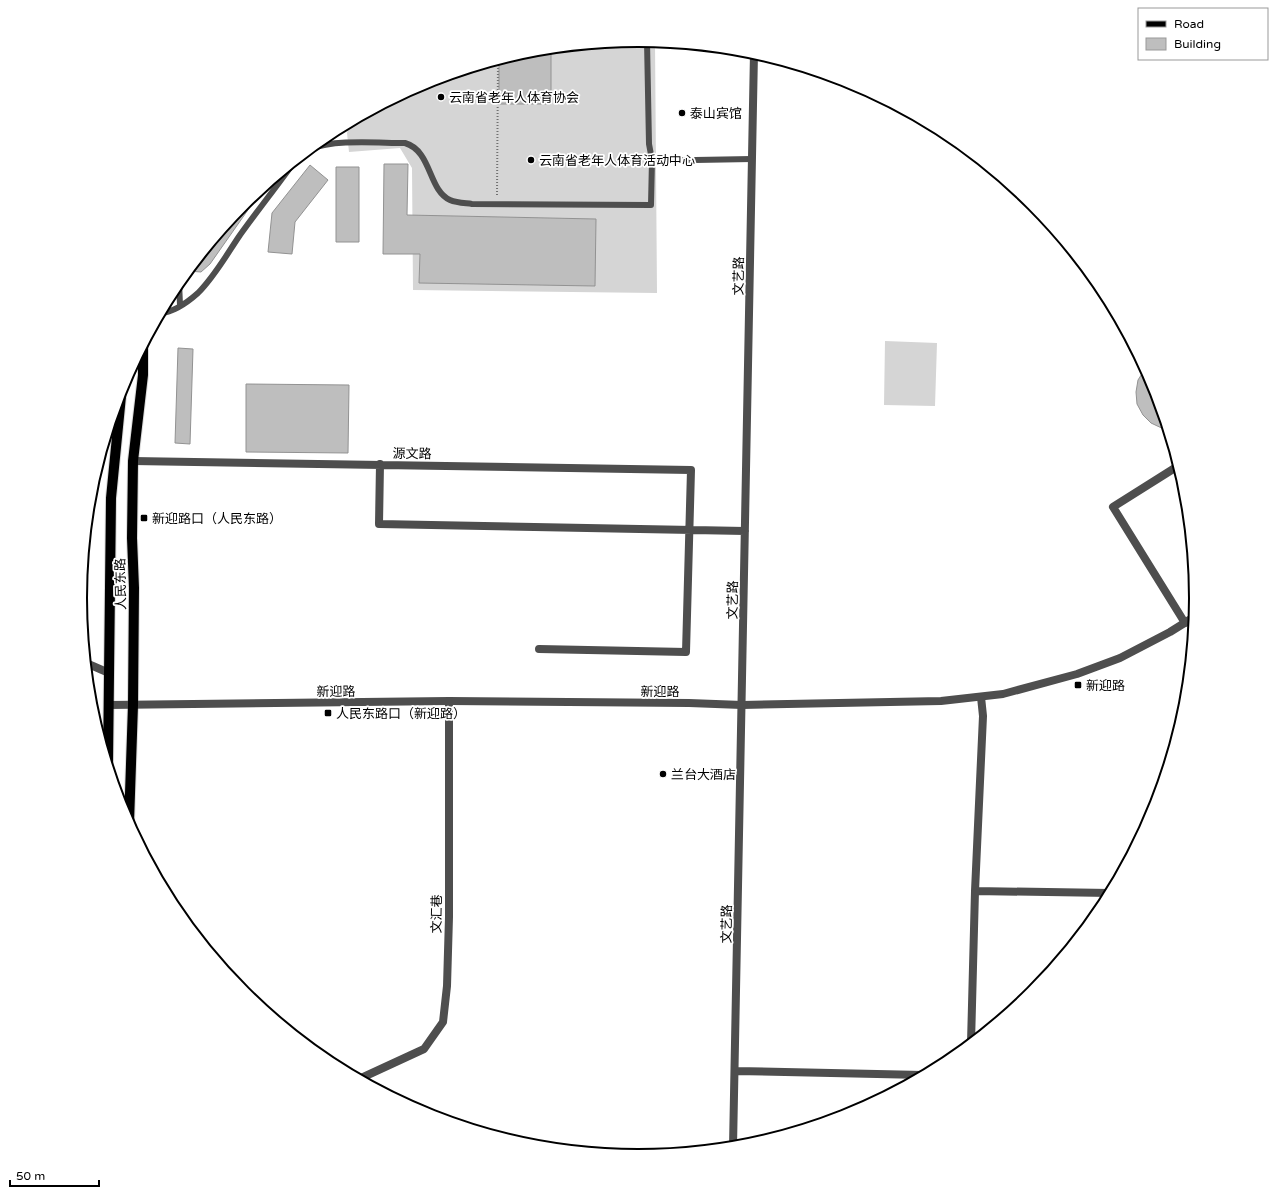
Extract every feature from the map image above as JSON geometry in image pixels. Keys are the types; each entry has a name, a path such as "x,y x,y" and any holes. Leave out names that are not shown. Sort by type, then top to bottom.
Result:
{"main road":[{"name":"人民东路","path":"129,808 133,705 133,461 143,374 143,356"},
{"name":"人民东路","path":"108,749 111,498 117,419"}],"street":[{"name":"文艺路","path":"733,1140 754,60"},
{"name":"源文路","path":"133,461 691,470 689,530"},
{"path":"380,464 380,524 745,531"},
{"path":"1173,469 1113,507 1185,623"},
{"path":"539,648 686,652 689,530"},
{"name":"新迎路","path":"109,705 448,701 742,705 941,702 1004,694 1077,674 1120,658 1188,621"},
{"path":"91,665 109,672"},
{"path":"971,1036 975,891 983,716 981,698"},
{"name":"文汇巷","path":"365,1076 424,1049 443,1022 449,917 448,701"},
{"path":"975,891 1102,894"},
{"path":"735,1071 913,1075"}],"lane":[{"path":"327,144 405,143 412,145 418,150 444,195 449,200 458,203 651,204 652,160 649,144 647,47"},
{"path":"652,160 752,159"},
{"path":"168,310 180,306 198,293 211,279 240,235 281,179"},
{"path":"179,293 180,306"}],"path":[{"path":"497,204 498,65"}],"shaded area":[{"name":"云南省老年人体育活动中心","path":"655,47 657,293 413,290 412,168 400,148 349,152 348,130 363,121 394,104 427,89 461,76 495,66 566,52 602,48"},
{"path":"885,341 937,343 935,406 884,405"}],"building":[{"path":"551,55 551,104 499,104 499,65"},
{"path":"384,164 408,164 407,215 596,219 595,286 419,283 420,254 383,254"},
{"path":"310,165 328,180 295,222 292,254 268,252 272,213"},
{"path":"336,167 359,167 359,242 336,242"},
{"path":"250,207 210,264 201,272 195,272 224,235"},
{"path":"178,348 193,349 190,444 175,443"},
{"path":"1141,375 1162,428 1151,423 1143,415 1137,404 1136,392 1138,380"},
{"path":"246,384 349,385 348,453 246,452"}],"place":[{"name":"云南省老年人体育协会","path":"441,97"},
{"name":"泰山宾馆","path":"682,113"},
{"name":"云南省老年人体育活动中心","path":"531,160"},
{"name":"新迎路口（人民东路）","path":"144,518"},
{"name":"新迎路","path":"1078,685"},
{"name":"人民东路口（新迎路）","path":"328,713"},
{"name":"兰台大酒店","path":"663,774"}]}
